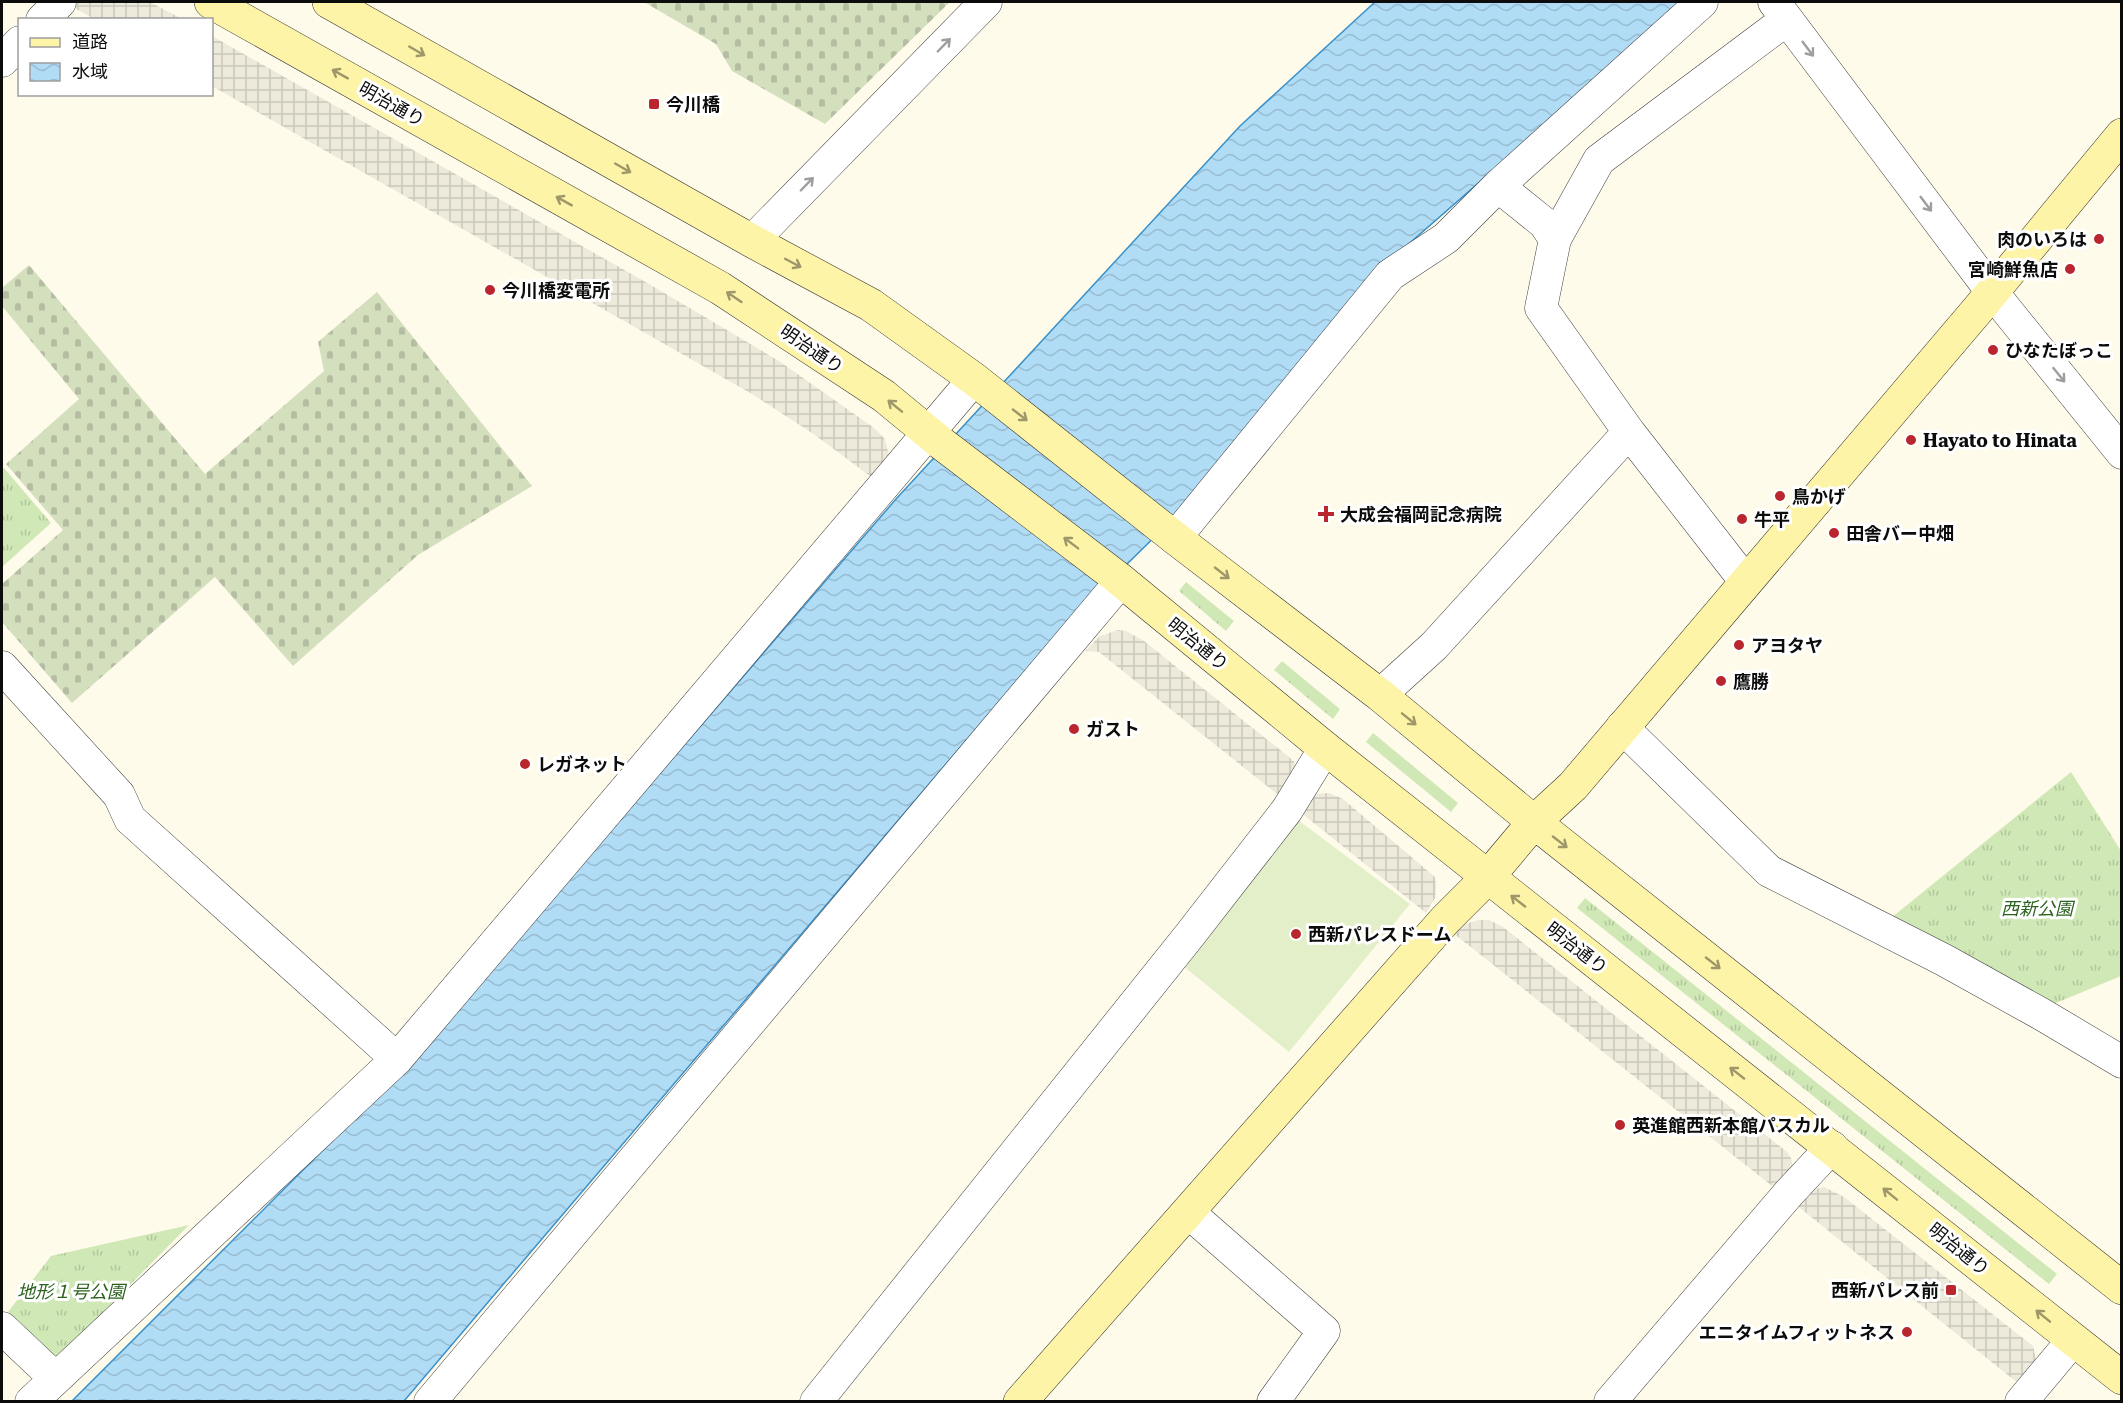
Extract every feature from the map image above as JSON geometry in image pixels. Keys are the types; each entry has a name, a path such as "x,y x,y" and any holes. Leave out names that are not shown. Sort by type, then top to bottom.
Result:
{"street":[{"path":"44,18 60,2"},
{"name":"明治通り","path":"211,2 720,288 884,396 935,438 1119,579 1487,878 1832,1147 2121,1378"},
{"path":"329,2 752,241 871,305 974,379 1380,694 1534,822 2121,1288"},
{"path":"752,241 986,2"},
{"path":"1176,538 1390,275 1446,238 1498,186 1702,2"},
{"path":"1746,582 1629,432 1541,308 1555,239 1599,160 1780,11 1992,292 2121,453"},
{"path":"2,61 18,44"},
{"path":"1020,1401 1445,920 1487,878 1534,822 1573,786 1992,292 2121,135"},
{"path":"1498,186 1544,223 1555,239"},
{"path":"31,1401 396,1059 935,438 974,379"},
{"path":"1380,694 1434,646 1629,432"},
{"path":"430,1401 1119,579"},
{"path":"2,667 119,795 130,819 396,1059"},
{"path":"1622,727 1769,871 1944,960 2121,1062"},
{"path":"816,1401 1224,891 1287,810 1325,748"},
{"path":"1610,1401 1789,1193 1832,1147"},
{"path":"1188,1212 1324,1331 1273,1401"},
{"path":"2,1328 55,1378"},
{"path":"2021,1401 2073,1340"}],"green space":[{"path":"644,2 950,2 825,124 732,71 716,44"},
{"path":"29,265 205,474 324,371 318,342 377,292 532,486 418,555 293,666 215,577 72,703 2,622 2,584 63,530 6,464 79,399 2,306 2,288"},
{"path":"4,468 51,523 2,567 2,470"},
{"path":"1186,582 1234,621 1226,631 1179,591"},
{"path":"1282,661 1340,709 1333,719 1274,670"},
{"path":"1373,733 1458,803 1451,812 1366,742"},
{"name":"西新公園","path":"2071,772 2121,851 2121,976 2044,1008 1886,922"},
{"name":"西新パレスドーム","path":"1298,820 1410,904 1289,1052 1182,965"},
{"path":"1585,898 2057,1274 2049,1284 1577,908"},
{"name":"地形１号公園","path":"189,1225 57,1359 8,1312 51,1256"}],"shaded area":[{"path":"74,2 150,2 180,18 92,18 71,6"},
{"path":"213,37 649,284 779,361 874,428 885,439 889,456 874,479 815,435 752,394 213,87"},
{"path":"1118,630 1126,631 1144,641 1294,762 1297,771 1282,798 1099,652 1085,651 1100,636"},
{"path":"1329,793 1343,799 1435,877 1435,898 1426,913 1299,811 1307,800 1316,794"},
{"path":"1489,920 1503,927 1787,1152 1793,1167 1781,1193 1453,933 1461,925"},
{"path":"1824,1187 1844,1197 2033,1346 2037,1364 2024,1388 1795,1204 1807,1191"}],"water":[{"path":"1375,2 1686,2 1388,262 1184,508 1061,629 404,1401 71,1402 412,1061 896,499 1240,126"}],"place":[{"name":"今川橋","path":"654,104"},
{"name":"肉のいろは","path":"2099,239"},
{"name":"宮崎鮮魚店","path":"2070,269"},
{"name":"今川橋変電所","path":"490,290"},
{"name":"ひなたぼっこ","path":"1993,350"},
{"name":"Hayato to Hinata","path":"1911,440"},
{"name":"鳥かげ","path":"1780,496"},
{"name":"大成会福岡記念病院","path":"1326,514"},
{"name":"牛平","path":"1742,519"},
{"name":"田舎バー中畑","path":"1834,533"},
{"name":"アヨタヤ","path":"1739,645"},
{"name":"鷹勝","path":"1721,681"},
{"name":"ガスト","path":"1074,729"},
{"name":"レガネット","path":"525,764"},
{"name":"西新パレスドーム","path":"1296,934"},
{"name":"英進館西新本館パスカル","path":"1620,1125"},
{"name":"西新パレス前","path":"1951,1290"},
{"name":"エニタイムフィットネス","path":"1907,1332"}]}
